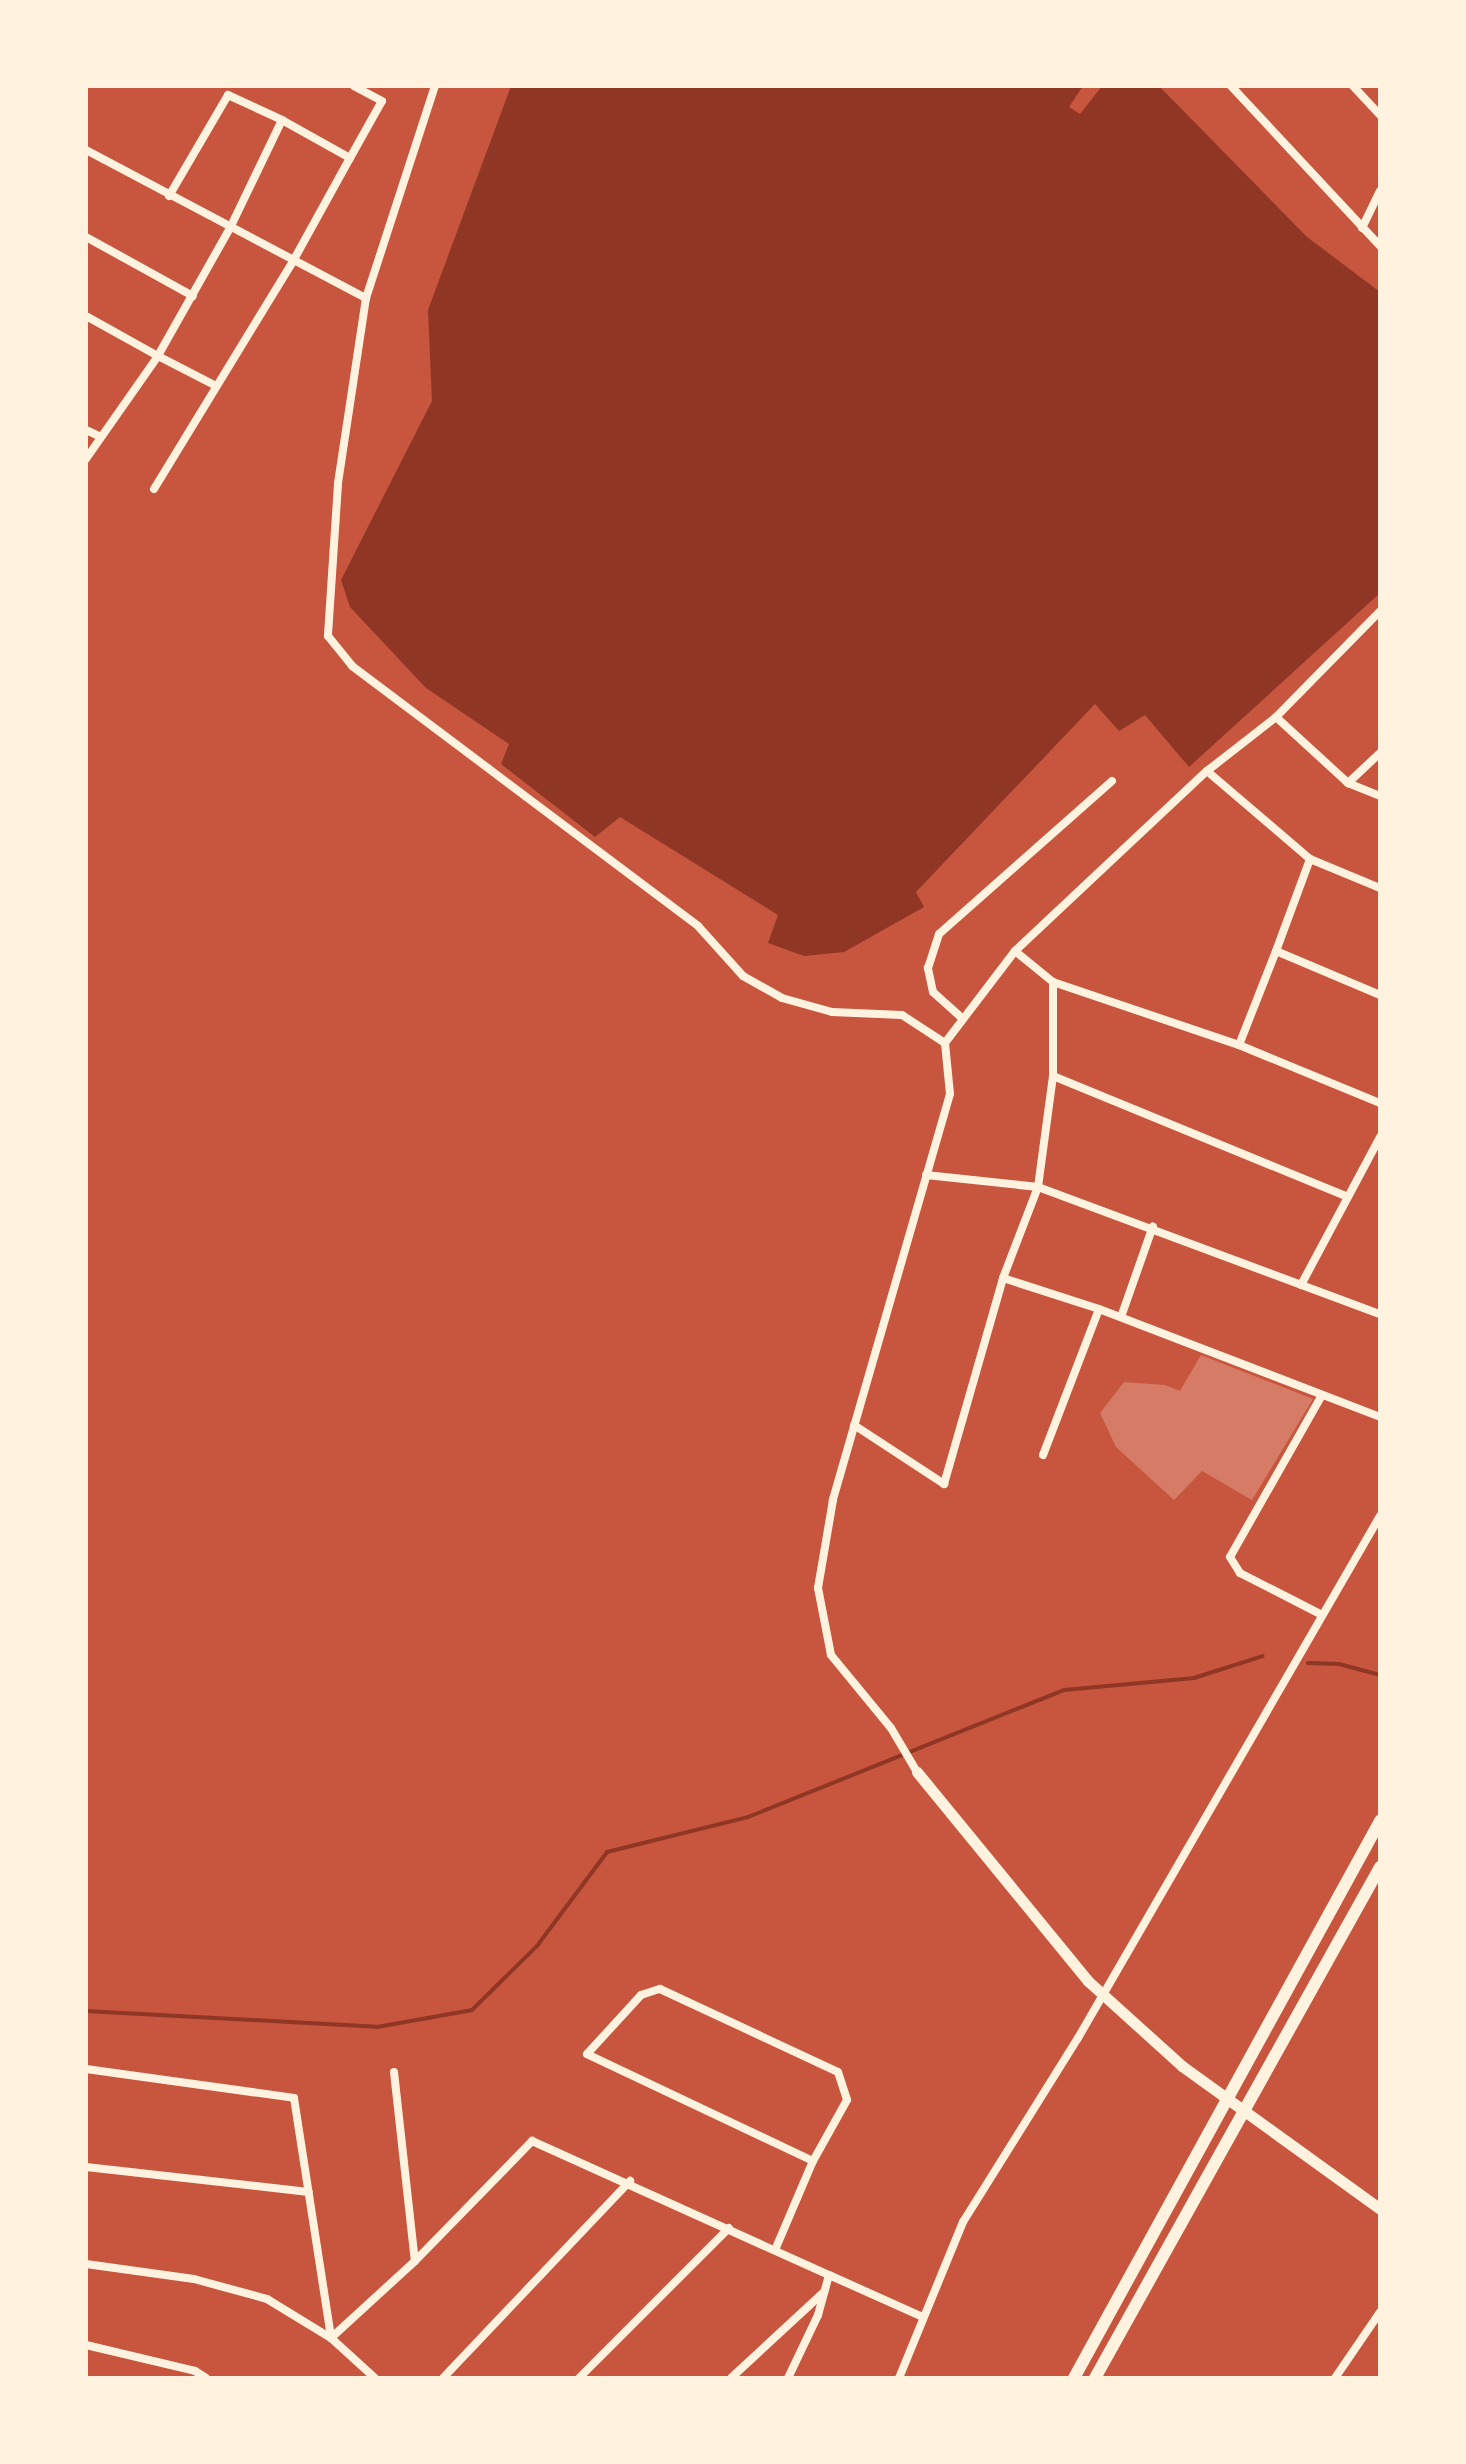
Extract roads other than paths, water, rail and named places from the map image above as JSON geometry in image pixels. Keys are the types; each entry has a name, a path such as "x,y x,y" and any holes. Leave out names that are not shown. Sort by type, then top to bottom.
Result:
{"main road":[{"path":"1074,2378 1380,1821"},
{"path":"1095,2378 1380,1867"}],"street":[{"path":"154,489 292,263 382,101 354,86"},
{"path":"419,86 432,90 366,298 338,484 328,636 365,676 698,926 743,976 782,998 832,1012 902,1015 945,1043"},
{"path":"1231,86 1380,246"},
{"path":"1353,86 1380,115"},
{"path":"169,196 228,95 282,120 350,158"},
{"path":"86,459 99,436 158,356 193,296 282,120"},
{"path":"86,150 292,263 366,298"},
{"path":"1362,228 1380,191"},
{"path":"86,237 193,296"},
{"path":"86,316 216,386"},
{"path":"86,430 99,436"},
{"path":"1380,611 1276,717 1207,771 1015,951 945,1043 950,1094 833,1500 818,1588 831,1655 891,1728 917,1772 1102,1994 1182,2066 1245,2108 1380,2209"},
{"path":"1276,717 1348,783 1380,796"},
{"path":"1348,783 1380,753"},
{"path":"1207,771 1310,859 1380,888"},
{"path":"963,1019 933,992 928,968 939,934 1112,781"},
{"path":"1239,1045 1310,859"},
{"path":"1015,951 1053,982 1239,1045 1380,1103"},
{"path":"1276,951 1380,995"},
{"path":"854,1425 944,1484 1003,1278 1038,1187 1053,1076 1053,982"},
{"path":"1053,1076 1346,1196"},
{"path":"1301,1285 1380,1137"},
{"path":"926,1175 1038,1187 1153,1226 1380,1314"},
{"path":"1121,1317 1153,1226"},
{"path":"1003,1278 1121,1317 1380,1417"},
{"path":"1043,1455 1099,1309"},
{"path":"1322,1395 1230,1557 1240,1573 1322,1615"},
{"path":"899,2378 963,2222 1102,1994 1380,1516"},
{"path":"775,2250 813,2161 847,2100 838,2072 660,1989 641,1995 587,2054 813,2161"},
{"path":"86,2069 294,2098 331,2338"},
{"path":"394,2072 415,2261"},
{"path":"331,2338 415,2261 532,2141 630,2181 923,2317"},
{"path":"86,2167 309,2192"},
{"path":"443,2378 630,2181"},
{"path":"579,2378 729,2228"},
{"path":"86,2264 194,2279 267,2299 331,2338 375,2378"},
{"path":"788,2378 829,2275"},
{"path":"731,2378 824,2292"},
{"path":"1335,2378 1380,2312"},
{"path":"86,2345 206,2378"}],"waterway":[{"path":"86,2011 377,2027 472,2010 537,1946 607,1852 748,1817 1064,1690 1194,1678 1263,1656"},
{"path":"1308,1663 1339,1664 1380,1675"}]}
